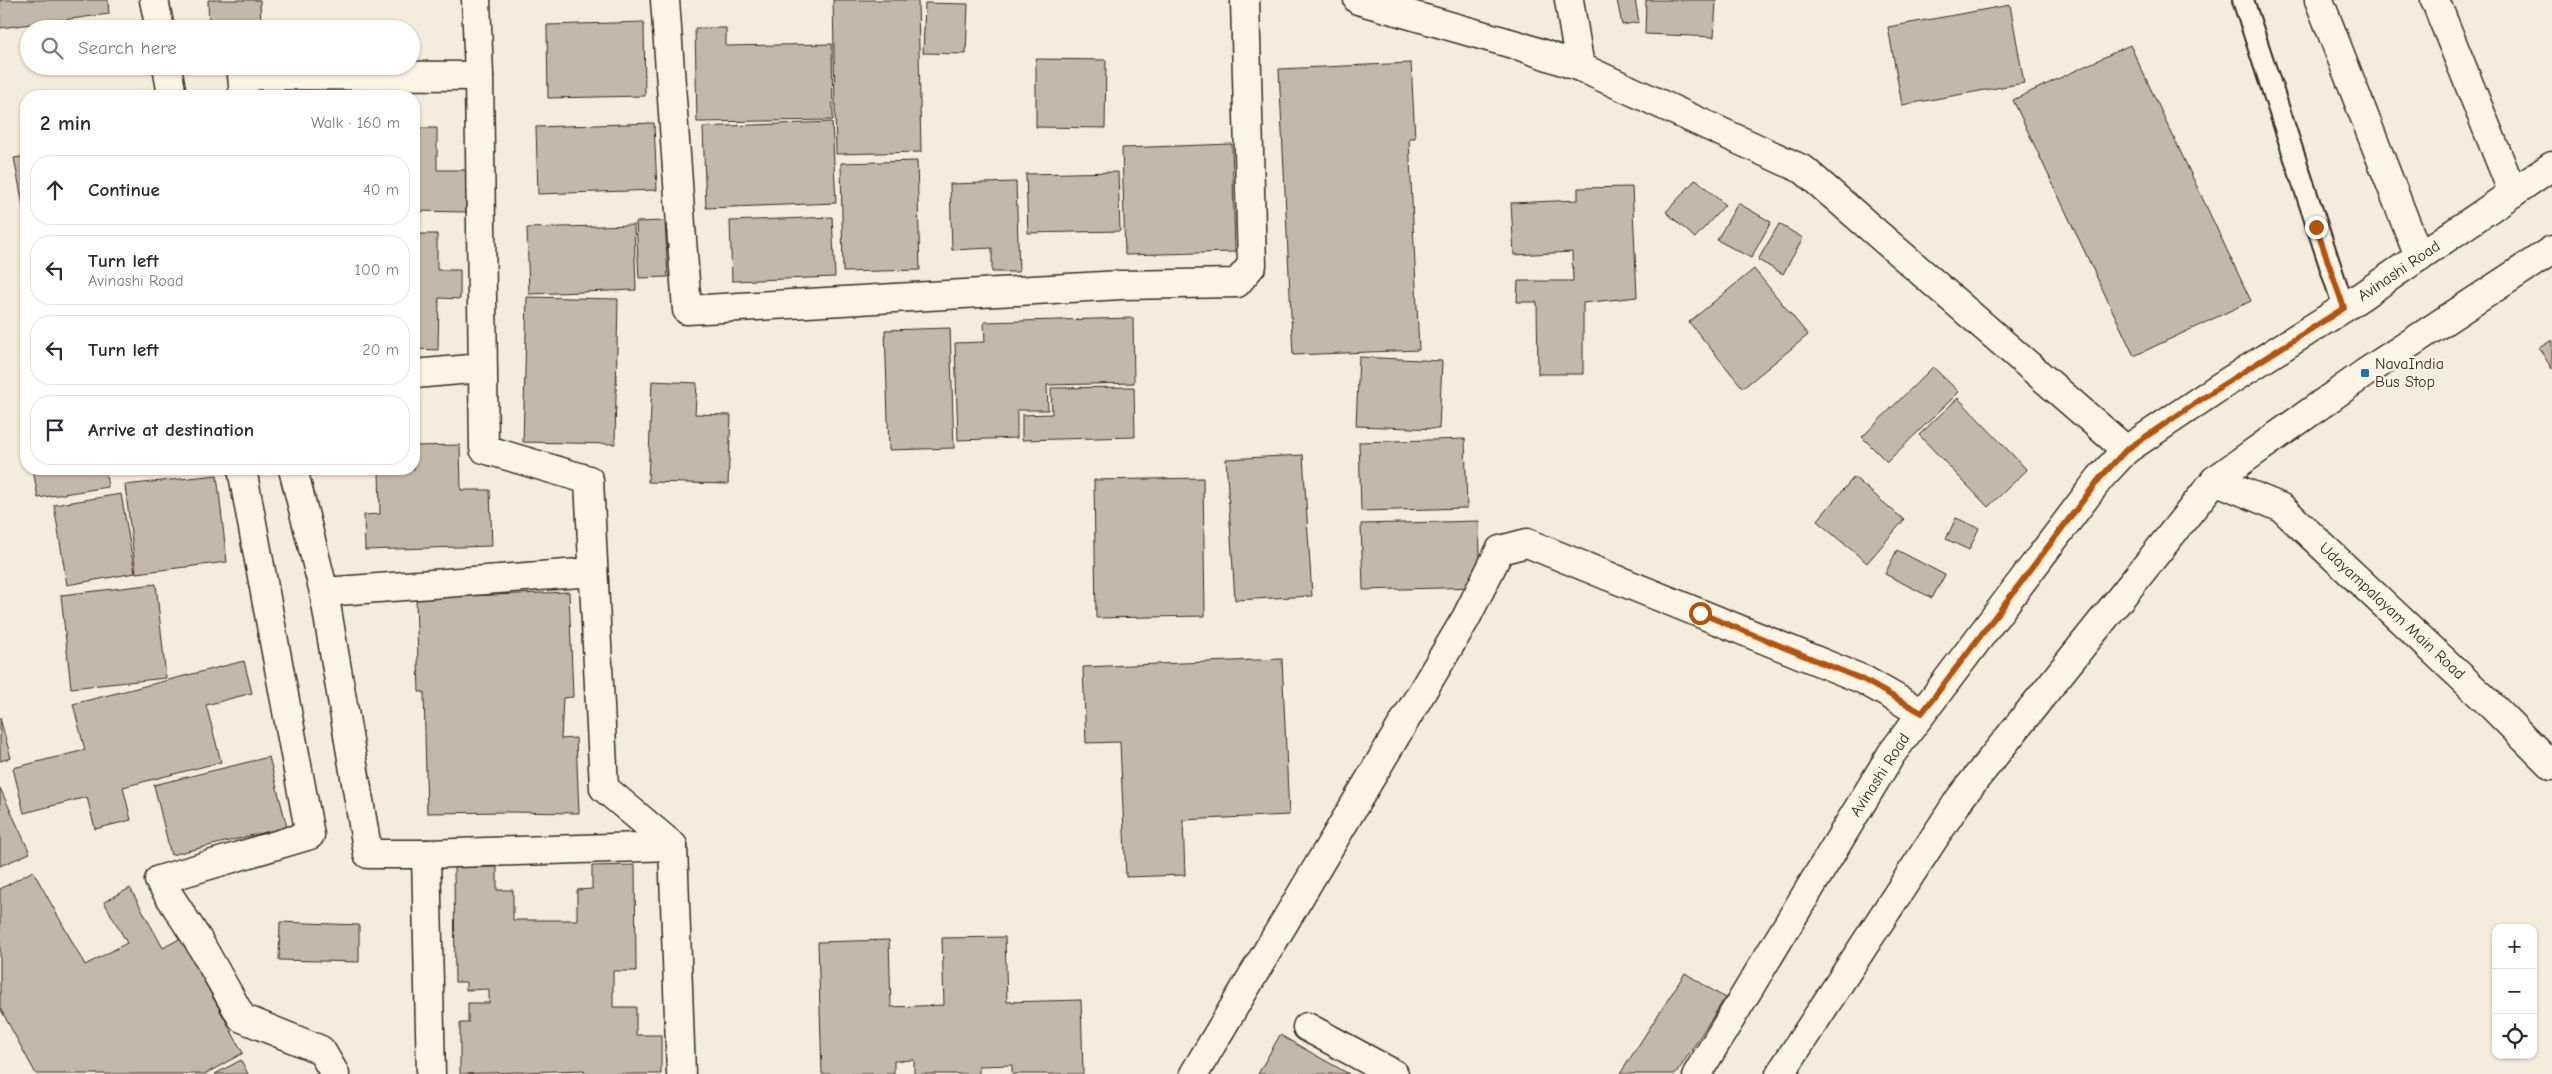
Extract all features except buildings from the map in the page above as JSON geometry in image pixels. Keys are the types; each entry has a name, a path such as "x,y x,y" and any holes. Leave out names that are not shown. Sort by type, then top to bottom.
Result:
{"street":[{"path":"154,0 158,20"},
{"path":"476,0 479,76 484,449 589,480 604,788 673,846 681,1074"},
{"path":"665,0 687,310 1121,285 1237,284 1252,265 1245,0"},
{"path":"1569,0 1580,66"},
{"path":"2318,0 2419,257"},
{"path":"2435,0 2513,193"},
{"path":"1368,1 1520,46 1580,66 1804,170 2126,450"},
{"path":"168,75 171,90"},
{"path":"243,90 242,75 479,76"},
{"name":"Avinashi Road","path":"1697,1074 1892,753 2100,478 2126,450 2218,388 2344,308 2552,166"},
{"path":"1780,1074 1961,797 2215,480 2364,374 2552,250"},
{"path":"420,373 482,368"},
{"path":"243,475 310,835 159,880 198,940 242,1018 321,1050 334,1074"},
{"path":"295,475 324,592 368,854 426,854 673,846"},
{"name":"Udayampalayam Main Road","path":"2215,480 2282,508 2490,704 2552,766"},
{"path":"1194,1074 1466,618 1500,550 1527,543 1864,680 1922,713"},
{"path":"324,592 593,572"},
{"path":"426,854 431,1074"},
{"path":"1307,1027 1394,1074"}],"lane":[{"path":"2243,0 2344,308"}],"place":[{"name":"NavaIndia Bus Stop","path":"2365,373"}],"route":[{"path":"1700,613 1864,680 1922,713 2100,478 2126,450 2218,388 2344,308 2316,227"}]}
